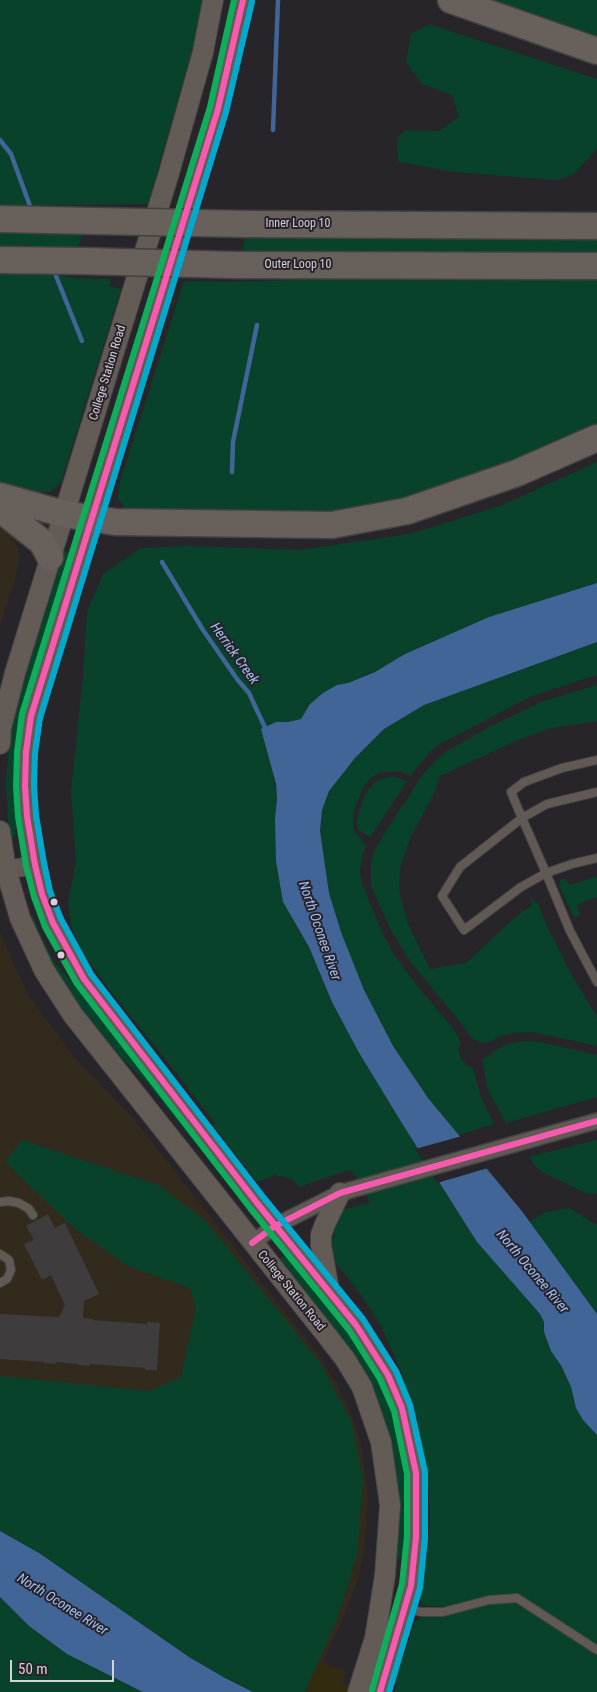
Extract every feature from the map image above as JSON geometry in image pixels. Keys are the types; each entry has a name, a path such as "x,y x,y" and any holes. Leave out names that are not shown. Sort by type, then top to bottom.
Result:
{"highway":[{"path":"451,0 597,51"},
{"name":"Inner Loop 10","path":"0,219 246,224 597,226"},
{"name":"Outer Loop 10","path":"0,260 235,265 597,266"},
{"path":"0,496 64,514 115,522 332,525 407,511 517,473 597,438"},
{"path":"0,509 42,542 50,557"}],"main road":[{"name":"College Station Road","path":"0,744 15,672 169,173 203,52 213,0"},
{"name":"College Station Road","path":"243,0 218,109 31,716 26,752 25,786 27,816 42,894 53,923 84,979 275,1226 356,1325 388,1375 402,1408 416,1473 417,1506 411,1586 405,1608 367,1689"},
{"name":"College Station Road","path":"0,831 3,871 24,926 44,970 73,1015 345,1359 362,1387 381,1442 390,1505 378,1623 367,1689"},
{"path":"0,902 24,926"},
{"path":"330,1292 321,1245 321,1235 340,1193"}],"street":[{"path":"3,871 35,865"},
{"path":"252,1243 275,1226 340,1193 597,1120"}],"lane":[{"path":"597,760 562,768 524,782 511,792 570,931 597,982"},
{"path":"597,792 547,804 522,818 460,868 442,896 464,930 521,887 546,874 572,864 597,858"},
{"path":"0,1202 19,1203 29,1209 33,1215"},
{"path":"0,1254 9,1260 11,1270 7,1279 0,1283"},
{"path":"405,1608 421,1612 443,1612 489,1600 517,1598 597,1650"}],"shaded area":[{"path":"0,523 10,530 20,555 15,579 0,626"},
{"path":"0,932 28,995 76,1059 133,1118 321,1358 338,1386 352,1417 360,1440 368,1495 364,1551 358,1579 345,1614 324,1660 304,1692 253,1692 39,1553 0,1531"}],"green space":[{"path":"0,0 202,0 194,43 148,204 0,206"},
{"path":"478,0 597,0 597,42"},
{"path":"429,24 597,79 597,149 574,174 557,180 455,172 398,162 397,138 406,130 439,131 459,117 452,95 422,84 406,62 411,34"},
{"path":"0,230 83,232 77,250 0,250"},
{"path":"597,234 597,255 241,254 246,235"},
{"path":"0,268 58,270 58,275 74,278 111,279 109,286 121,289 61,482 50,492 40,492 38,496 0,487"},
{"path":"597,276 597,426 513,462 405,499 359,508 306,513 121,510 123,505 118,499 120,482 184,281 228,282 403,277"},
{"path":"597,462 597,583 489,617 405,654 388,665 348,683 337,685 310,704 301,719 276,722 272,768 277,799 275,819 276,861 283,902 309,947 332,1002 358,1051 403,1125 477,1242 540,1314 544,1322 551,1351 562,1367 571,1387 576,1408 597,1435 597,1692 394,1692 398,1683 395,1681 415,1622 425,1616 452,1614 453,1606 428,1606 423,1604 419,1598 426,1562 430,1517 428,1482 417,1424 400,1378 403,1375 380,1324 359,1292 337,1264 335,1265 330,1254 327,1239 335,1236 330,1228 340,1213 346,1209 370,1203 358,1178 350,1170 300,1187 292,1179 274,1175 256,1181 213,1125 215,1123 109,989 83,953 72,929 68,903 76,861 71,791 83,677 87,612 103,574 141,548 189,546 299,550 410,534 500,506"},
{"path":"61,550 72,553 18,820 14,837 11,839 9,837 6,783 10,732 14,710"},
{"path":"597,642 597,675 534,695 438,745 410,776 398,771 379,773 364,786 353,813 353,829 366,846 362,856 360,871 362,884 382,932 395,956 453,1028 461,1042 458,1050 461,1059 473,1068 481,1097 494,1124 458,1135 428,1098 393,1046 373,1009 356,971 334,913 329,893 320,834 322,810 329,791 355,758 384,729 402,718 424,705"},
{"path":"597,685 597,721 552,728 520,739 440,776 435,792 411,836 400,868 399,892 408,924 430,969 466,963 513,919 532,905 530,897 538,904 571,974 597,1017 597,1046 533,1032 514,1033 501,1036 490,1042 481,1043 472,1038 412,964 401,947 371,886 371,861 375,849 423,774 438,758 493,725 544,701"},
{"path":"393,776 407,781 371,836 367,835 360,831 356,823 363,800 368,790 377,780"},
{"path":"597,876 597,897 577,905 580,914 574,917 559,886 560,880 565,879 570,885"},
{"path":"32,914 54,961 246,1204 243,1203 146,1082 102,1038 65,987 45,951 32,922"},
{"path":"524,1041 541,1042 597,1055 597,1097 506,1123 488,1090 482,1060 499,1048"},
{"path":"22,1140 158,1185 205,1220 321,1364 352,1423 363,1480 357,1555 337,1619 305,1692 253,1692 225,1678 189,1657 39,1553 0,1531 0,1376 150,1391 181,1377 196,1308 190,1288 128,1266 74,1228 5,1162"},
{"path":"597,1140 597,1194 586,1193 544,1173 536,1167 529,1157"},
{"path":"569,1208 597,1225 597,1314 529,1222 546,1212"},
{"path":"286,1254 333,1308 375,1369 394,1413 408,1478 404,1558 394,1558 395,1551 398,1551 398,1549 395,1542 393,1462 281,1262 281,1257"},
{"path":"0,1597 29,1626 67,1654 143,1692 0,1692"}],"sand":[{"path":"319,1661 346,1672 342,1683 358,1692 305,1692"}],"water":[{"name":"North Oconee River","path":"597,583 597,642 424,705 384,729 355,758 329,791 322,810 320,831 329,893 341,932 364,990 393,1046 428,1098 521,1210 597,1314 597,1435 583,1420 576,1408 571,1387 562,1367 551,1351 544,1332 544,1322 540,1314 477,1242 403,1125 358,1051 332,1002 309,947 283,902 276,861 276,784 261,729 276,722 301,719 310,704 323,693 337,685 348,683 375,672 405,654 489,617"},
{"name":"North Oconee River","path":"0,1531 39,1553 189,1657 253,1692 143,1692 67,1654 29,1626 0,1597"}],"pier":[{"path":"462,1136 488,1168 437,1183 415,1149"}],"building":[{"path":"48,1214 55,1228 65,1223 99,1294 84,1301 83,1318 147,1324 147,1322 160,1323 157,1370 0,1359 0,1314 59,1317 65,1305 51,1275 42,1280 24,1244 34,1240 26,1226"}],"waterway":[{"path":"273,130 278,0"},
{"name":"Herrick Creek","path":"0,140 11,154 30,206"},
{"name":"Herrick Creek","path":"56,276 82,341"},
{"path":"232,472 233,442 257,325"},
{"name":"Herrick Creek","path":"162,562 203,630 249,693 267,732"}],"transit line":[{"path":"234,0 210,107 22,714 17,752 16,786 18,817 26,866 34,897 45,927 77,984 250,1208 349,1330 380,1379 394,1411 407,1474 407,1536 402,1584 372,1690"},
{"path":"243,0 218,109 31,716 26,752 25,786 27,816 42,894 53,923 84,979 257,1203 356,1325 388,1375 402,1408 416,1473 416,1537 411,1586 380,1692"},
{"path":"252,2 226,112 40,718 35,753 34,786 36,815 50,891 61,919 91,974 264,1198 363,1319 396,1371 410,1405 425,1472 425,1538 420,1588 389,1692"},
{"path":"252,1243 275,1226 340,1193 597,1121"}]}
